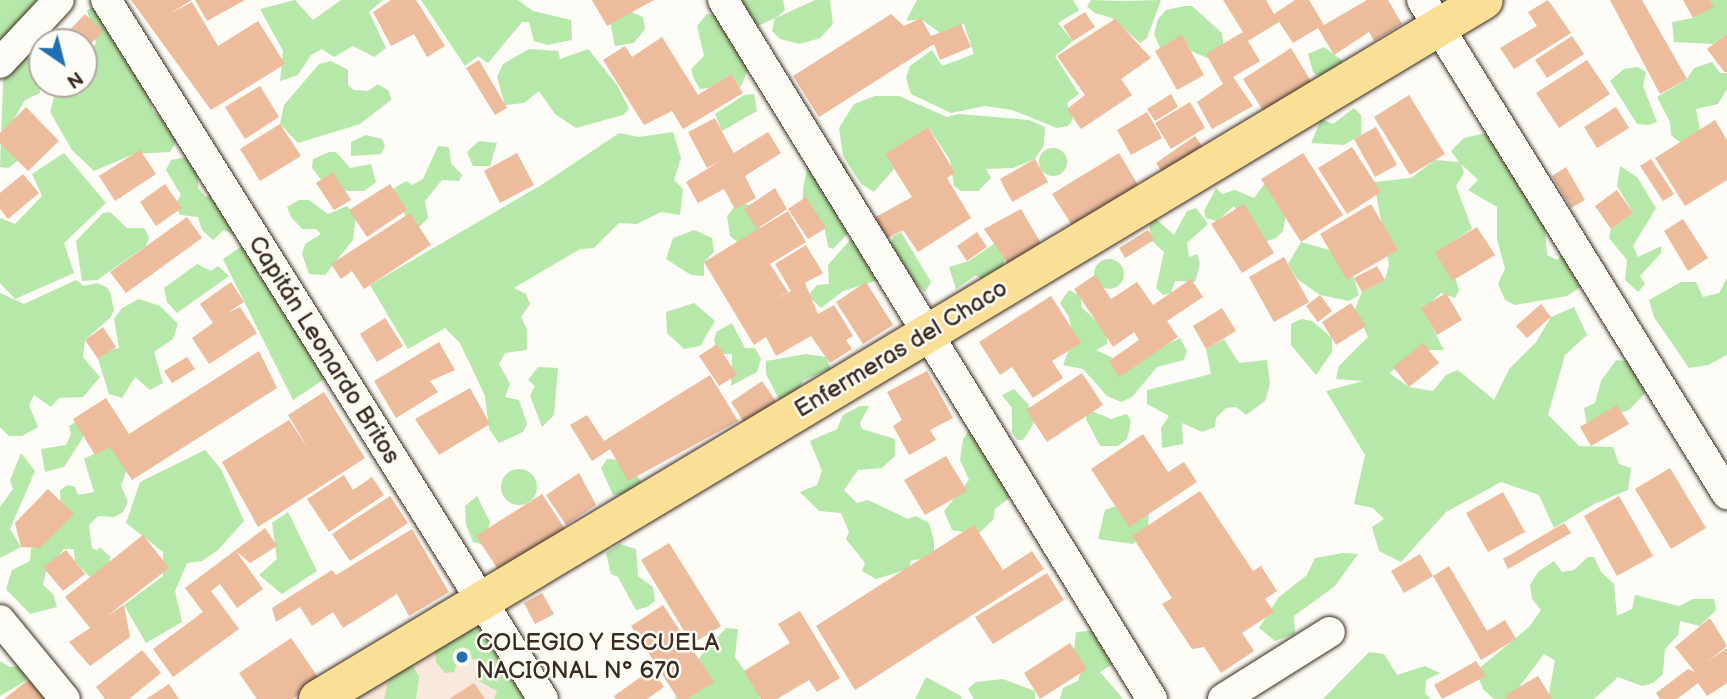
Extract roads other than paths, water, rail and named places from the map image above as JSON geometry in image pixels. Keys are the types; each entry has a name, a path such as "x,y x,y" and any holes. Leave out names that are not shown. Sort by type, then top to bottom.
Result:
{"main road":[{"name":"Enfermeras del Chaco","path":"318,699 927,332 1430,14 1484,0"}],"street":[{"path":"0,63 59,0"},
{"name":"Capitán Leonardo Britos","path":"106,0 543,699"},
{"path":"723,0 1152,699"},
{"path":"1430,14 1727,494"},
{"path":"0,620 65,699"},
{"path":"1223,699 1330,632"}],"place":[{"name":"COLEGIO Y ESCUELA NACIONAL N° 670","path":"462,657"}]}
